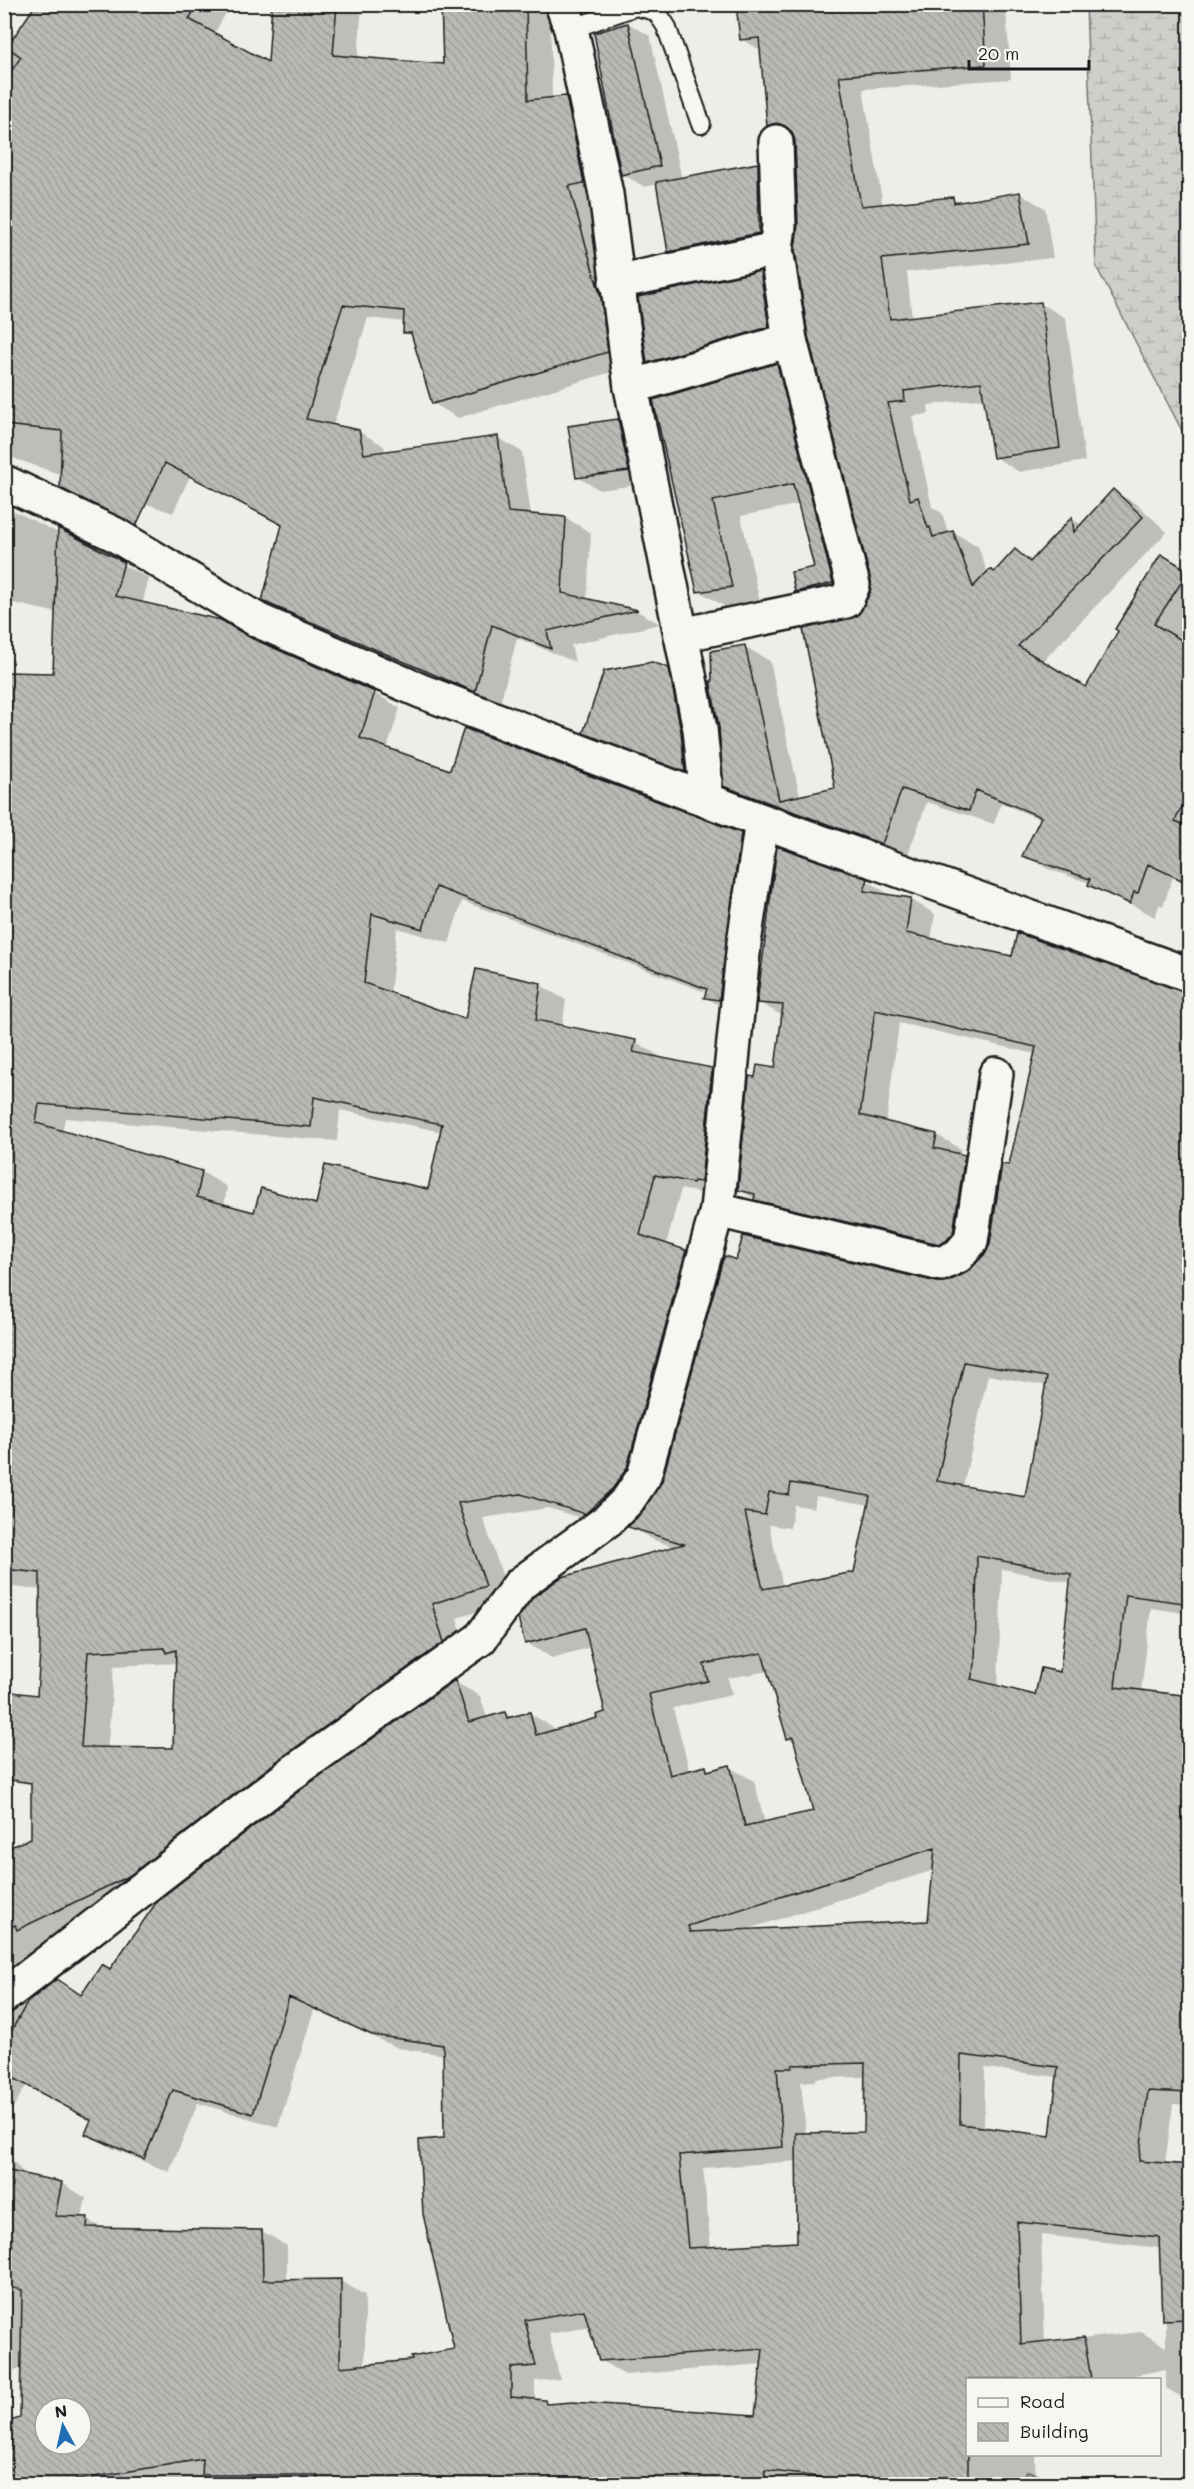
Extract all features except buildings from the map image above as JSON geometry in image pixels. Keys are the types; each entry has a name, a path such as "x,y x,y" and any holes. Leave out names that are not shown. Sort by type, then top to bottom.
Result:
{"street":[{"path":"566,17 606,194 631,387 700,729 705,779 704,799"},
{"path":"681,635 846,602 851,595 853,585 790,340 776,249 779,226 776,142"},
{"path":"616,282 776,249"},
{"path":"631,387 790,340"},
{"path":"4,482 114,534 259,621 421,692 762,821 1190,975"},
{"path":"4,1996 292,1773 480,1639 520,1584 608,1520 628,1500 644,1476 717,1210 744,943 762,821"},
{"path":"717,1210 941,1264 958,1256 971,1241 996,1074"}],"lane":[{"path":"566,17 636,6 656,11 666,26 701,124"}],"green space":[{"path":"1086,5 1189,5 1189,444 1096,266"},
{"path":"1028,2471 1062,2484 1018,2484"}]}
